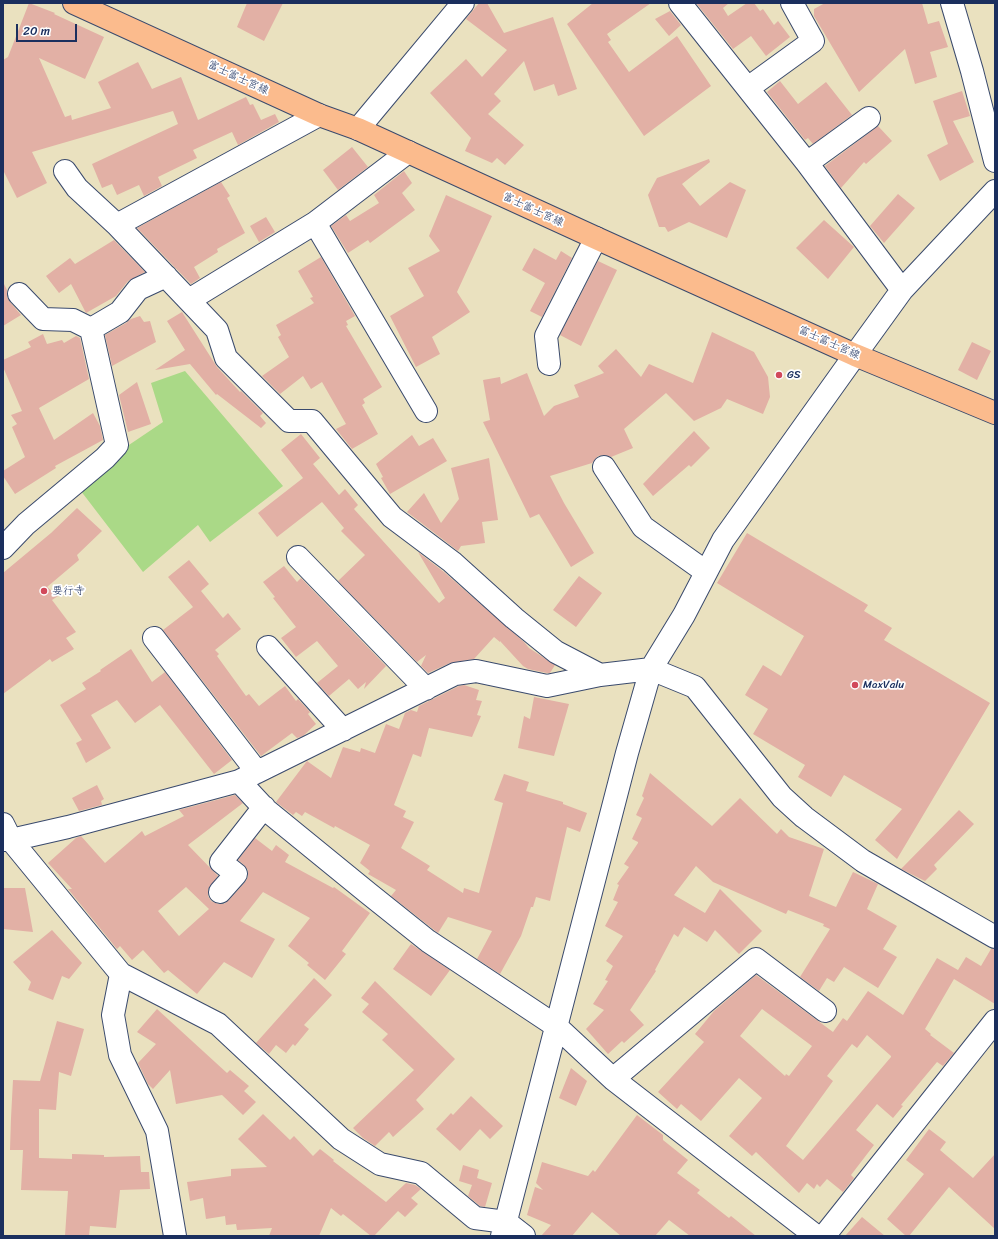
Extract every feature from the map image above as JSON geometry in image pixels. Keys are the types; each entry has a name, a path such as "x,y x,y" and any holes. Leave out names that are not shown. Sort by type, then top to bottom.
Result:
{"main road":[{"name":"富士富士宮線","path":"74,3 319,115 358,129 855,355 995,413"}],"street":[{"path":"358,129 463,3"},
{"path":"680,3 807,163 902,290"},
{"path":"748,88 813,41 792,3"},
{"path":"952,3 972,71 995,161"},
{"path":"117,225 319,115"},
{"path":"807,163 869,118"},
{"path":"189,300 315,223 408,152"},
{"path":"65,171 77,188 117,225 217,330 226,358 289,421 312,422 392,517 452,562 514,618 556,652 600,675"},
{"path":"504,1229 627,753 651,669 684,615 723,540 855,355 902,290 995,191"},
{"path":"315,223 426,411"},
{"path":"549,364 546,336 596,238"},
{"path":"91,329 120,312 138,290 166,276"},
{"path":"19,294 43,319 73,320 91,329"},
{"path":"3,548 26,524 105,458 117,445 91,329"},
{"path":"604,467 643,527 706,572"},
{"path":"298,557 426,688"},
{"path":"154,638 248,776 264,807 428,941 556,1026 613,1079 816,1236"},
{"path":"268,647 342,730"},
{"path":"6,835 68,828 248,776 456,674 476,671 547,686 600,675 651,669 695,687 782,797 804,817 863,861 995,936"},
{"path":"220,892 236,874 221,862 264,807"},
{"path":"6,835 121,974 218,1024 341,1139 380,1164 421,1173 475,1218 524,1236"},
{"path":"613,1079 756,958 825,1011"},
{"path":"121,974 113,1015 120,1055 157,1131 175,1236"},
{"path":"824,1236 995,1021"}],"green space":[{"path":"185,371 283,486 210,542 198,525 143,572 74,482 163,422 151,383"}],"building":[{"path":"29,3 55,13 54,14 104,37 85,79 39,58 65,117 71,115 72,120 111,108 98,82 138,62 152,89 181,77 198,120 246,97 250,105 253,104 261,120 275,114 279,122 238,145 232,132 193,150 197,158 158,177 162,186 144,196 139,185 117,195 112,184 102,188 92,164 178,124 173,111 32,152 47,183 17,198 3,170 3,60 8,57"},
{"path":"247,3 283,3 264,41 237,27"},
{"path":"479,3 487,3 504,33 553,17 577,89 558,96 554,84 534,91 524,61 494,94 501,101 488,114 524,145 505,165 497,158 492,163 465,151 471,138 430,93 466,59 482,77 507,50 466,19"},
{"path":"593,3 651,3 607,34 611,40 608,42 629,72 677,36 711,86 644,136 567,24"},
{"path":"696,3 729,3 723,8 728,16 747,3 754,3 760,11 763,9 774,25 778,21 790,37 766,56 751,36 733,49"},
{"path":"825,3 922,3 928,24 939,21 948,47 930,52 937,77 915,84 905,49 859,92 814,16 814,9"},
{"path":"670,11 681,25 669,36 655,19"},
{"path":"780,81 798,104 826,82 852,115 813,144 808,138 805,140 767,92"},
{"path":"962,91 970,116 953,121 974,162 940,181 927,155 948,144 933,101"},
{"path":"878,126 892,141 866,164 864,162 841,188 825,166"},
{"path":"352,147 368,167 338,190 323,170"},
{"path":"709,159 710,162 682,184 700,206 730,182 746,190 727,238 689,222 668,232 665,227 659,227 648,195 657,178"},
{"path":"404,171 412,183 402,193 415,210 370,243 368,240 348,253 331,226 346,215 350,221 379,203 374,195"},
{"path":"221,182 230,196 227,198 245,233 217,249 218,252 194,267 200,278 191,284 137,228"},
{"path":"898,194 915,208 884,243 870,226"},
{"path":"446,195 492,216 457,292 470,312 432,337 440,354 416,367 390,316 424,296 408,268 440,251 429,236"},
{"path":"266,217 275,232 259,242 250,226"},
{"path":"824,220 854,247 828,279 796,248"},
{"path":"114,240 145,272 128,281 116,296 86,313 71,284 59,293 46,276 70,258 75,264"},
{"path":"534,248 556,260 561,251 572,258 542,317 530,311 545,283 522,270"},
{"path":"321,257 355,316 346,321 348,325 346,326 382,387 363,399 365,403 362,405 378,434 352,449 336,429 346,424 322,382 311,389 303,376 280,394 262,376 289,357 278,337 281,335 276,325 314,303 310,298 313,297 298,271"},
{"path":"598,261 617,270 581,346 560,335"},
{"path":"3,282 7,290 7,297 21,315 3,326"},
{"path":"182,312 217,367 240,392 241,391 263,413 260,416 266,423 261,428 217,394 216,395 190,364 155,370 185,350 167,321"},
{"path":"140,316 144,322 150,321 156,342 112,366 105,335 131,319"},
{"path":"712,332 754,352 768,377 770,397 763,414 727,399 721,408 694,421 666,393 624,429 633,448 611,457 604,455 598,456 592,463 550,476 564,503 594,553 571,567 539,514 530,518 483,422 490,420 483,380 500,377 501,384 527,373 544,416 554,406 579,397 574,385 604,373 598,366 616,349 641,377 649,364 693,383"},
{"path":"43,334 47,344 62,340 64,343 76,336 80,338 89,379 39,408 54,440 93,413 100,426 103,440 55,466 56,468 15,494 3,476 3,471 25,457 12,427 17,424 11,415 22,411 3,367 3,360 31,347 28,342"},
{"path":"972,342 991,351 977,380 958,370"},
{"path":"137,382 151,424 128,432 119,395"},
{"path":"694,431 710,448 691,467 689,465 653,496 643,484"},
{"path":"301,434 320,458 313,464 339,495 345,489 358,505 354,509 439,603 445,598 418,552 444,572 529,648 555,665 550,673 528,669 523,666 500,641 494,637 474,659 450,663 428,673 421,666 426,655 417,662 338,581 365,555 341,531 344,528 322,502 277,537 258,513 303,478 281,450"},
{"path":"412,435 419,446 433,438 447,461 390,494 381,478 383,477 376,464"},
{"path":"489,458 498,520 482,522 485,543 461,546 458,551 407,512 424,493 441,523 459,499 451,468"},
{"name":"要行寺","path":"77,508 102,531 77,555 79,560 47,587 58,596 52,600 76,632 66,638 74,649 52,662 50,659 3,694 3,573 51,533"},
{"name":"MaxValu","path":"747,533 868,605 864,611 892,628 884,640 990,703 897,859 875,840 902,809 844,775 831,797 798,777 805,765 753,734 768,709 745,695 763,665 781,676 804,636 717,583"},
{"path":"189,560 209,584 201,591 223,618 228,613 241,629 215,650 219,654 217,656 246,696 249,694 259,706 285,686 296,701 298,699 310,712 308,714 316,724 303,736 297,738 292,733 261,756 163,630 193,607 168,577"},
{"path":"284,566 297,582 301,578 386,666 364,689 366,682 358,689 349,679 329,696 317,683 338,666 317,641 296,657 281,638 296,627 273,598 275,597 263,582"},
{"path":"579,576 602,593 576,627 553,610"},
{"path":"131,649 152,682 165,672 232,760 214,774 160,705 135,723 117,700 91,715 111,748 86,763 76,743 82,740 60,705 86,689 82,683"},
{"path":"464,685 479,690 476,700 482,701 477,715 481,716 472,737 429,728 421,757 413,754 394,805 406,811 403,817 414,822 401,848 430,866 427,870 463,893 464,888 479,893 503,803 494,800 504,774 529,782 526,791 563,802 563,804 587,813 580,832 567,827 550,901 536,897 521,936 500,974 477,959 492,931 448,917 438,933 391,896 396,890 368,874 370,871 360,863 370,845 305,812 302,816 296,812 293,815 276,802 307,761 331,778 343,747 360,752 361,748 375,753 386,724 399,729 405,713 411,710 417,712 419,706 459,686"},
{"path":"534,697 569,704 554,756 518,748 524,716 530,719"},
{"path":"650,773 712,826 740,798 777,834 781,829 789,837 824,849 809,896 836,907 853,872 878,884 867,909 897,926 883,949 897,957 878,988 844,967 834,982 827,978 819,991 800,977 830,929 823,926 824,924 788,910 786,914 713,882 696,866 674,895 705,913 720,889 762,931 739,954 715,930 707,942 684,927 678,937 674,934 655,970 656,971 630,1010 644,1025 624,1043 622,1041 608,1054 586,1029 604,1010 593,1004 608,981 605,980 613,966 606,961 623,936 605,926 618,902 613,900 619,885 617,884 629,867 624,864 638,843 632,839 642,818 636,815 644,798 642,796"},
{"path":"97,785 104,799 101,801 102,805 79,811 72,798"},
{"path":"235,795 243,803 188,845 218,876 208,889 208,896 211,901 218,904 224,904 245,882 248,877 248,870 238,860 255,838 272,851 276,845 289,855 285,862 333,888 334,887 370,913 342,951 346,954 325,980 307,965 309,963 288,946 310,918 263,892 240,921 275,939 252,978 224,962 197,994 168,970 164,973 143,950 132,960 120,946 117,949 68,889 72,889 48,863 76,838 81,836 105,863 142,831 145,836 184,816 179,810","holes":["186,887 209,909 179,936 158,911"]},
{"path":"959,810 974,824 934,865 937,869 925,881 901,869"},
{"path":"3,888 25,888 33,932 3,929"},
{"path":"52,930 82,963 69,979 62,976 53,1000 28,990 31,982 13,962"},
{"path":"411,944 450,970 431,996 393,969"},
{"path":"991,949 995,949 995,1004 954,979 925,1029 931,1034 930,1035 954,1053 943,1066 937,1062 901,1105 903,1106 893,1118 877,1104 856,1130 874,1145 851,1175 854,1178 843,1192 827,1179 820,1187 817,1184 814,1189 807,1183 799,1193 756,1152 752,1156 729,1136 762,1098 739,1078 701,1121 681,1104 677,1109 658,1092 704,1042 695,1034 714,1011 756,975 833,1032 843,1018 847,1021 868,991 903,1015 937,958 958,970 966,957 981,966","holes":["762,1009 812,1046 789,1076 786,1074 785,1076 740,1036","867,1035 891,1057 803,1160 786,1146 833,1081 827,1076 852,1044 857,1048"]},
{"path":"314,978 332,995 304,1025 309,1029 295,1046 293,1044 286,1053 276,1045 269,1054 256,1043"},
{"path":"375,981 455,1059 416,1100 424,1109 393,1137 389,1132 375,1146 363,1138 353,1128 414,1070 382,1040 388,1034 362,1012 369,1004 361,998"},
{"path":"157,1009 227,1073 230,1070 249,1086 244,1091 256,1102 243,1115 222,1095 176,1104 170,1070 153,1089 148,1084 138,1063 156,1044 137,1032"},
{"path":"57,1021 84,1029 71,1076 59,1072 56,1110 39,1109 39,1158 72,1159 72,1154 104,1155 104,1157 140,1156 141,1172 149,1172 150,1189 120,1190 116,1228 90,1226 89,1236 65,1236 68,1191 21,1190 23,1150 10,1150 13,1080 40,1081"},
{"path":"571,1068 587,1081 576,1106 559,1098"},
{"path":"471,1096 503,1126 490,1139 480,1129 460,1151 436,1129 451,1113 453,1115"},
{"path":"263,1114 290,1140 294,1136 313,1156 320,1149 334,1160 333,1161 386,1202 406,1183 415,1185 421,1189 411,1198 418,1204 405,1217 398,1211 374,1236 371,1236 343,1214 341,1216 331,1208 319,1236 269,1236 272,1228 237,1230 236,1224 226,1225 225,1216 206,1219 203,1198 190,1201 187,1182 231,1176 231,1169 267,1167 238,1139"},
{"path":"637,1115 663,1135 663,1140 688,1160 677,1173 700,1190 697,1193 729,1218 731,1216 756,1236 690,1236 669,1220 655,1236 621,1236 592,1212 572,1236 541,1236 551,1225 527,1215 535,1187 543,1190 536,1183 542,1162 588,1176 593,1170 595,1172"},
{"path":"929,1129 946,1142 940,1150 973,1178 995,1154 995,1229 949,1187 909,1236 906,1236 887,1219 924,1174 906,1160"},
{"path":"463,1165 479,1170 477,1178 492,1183 485,1207 480,1206 468,1196 472,1185 459,1181"},
{"path":"862,1217 885,1236 845,1236"}],"place":[{"name":"GS","path":"779,375"},
{"name":"要行寺","path":"44,591"},
{"name":"MaxValu","path":"855,685"}]}
